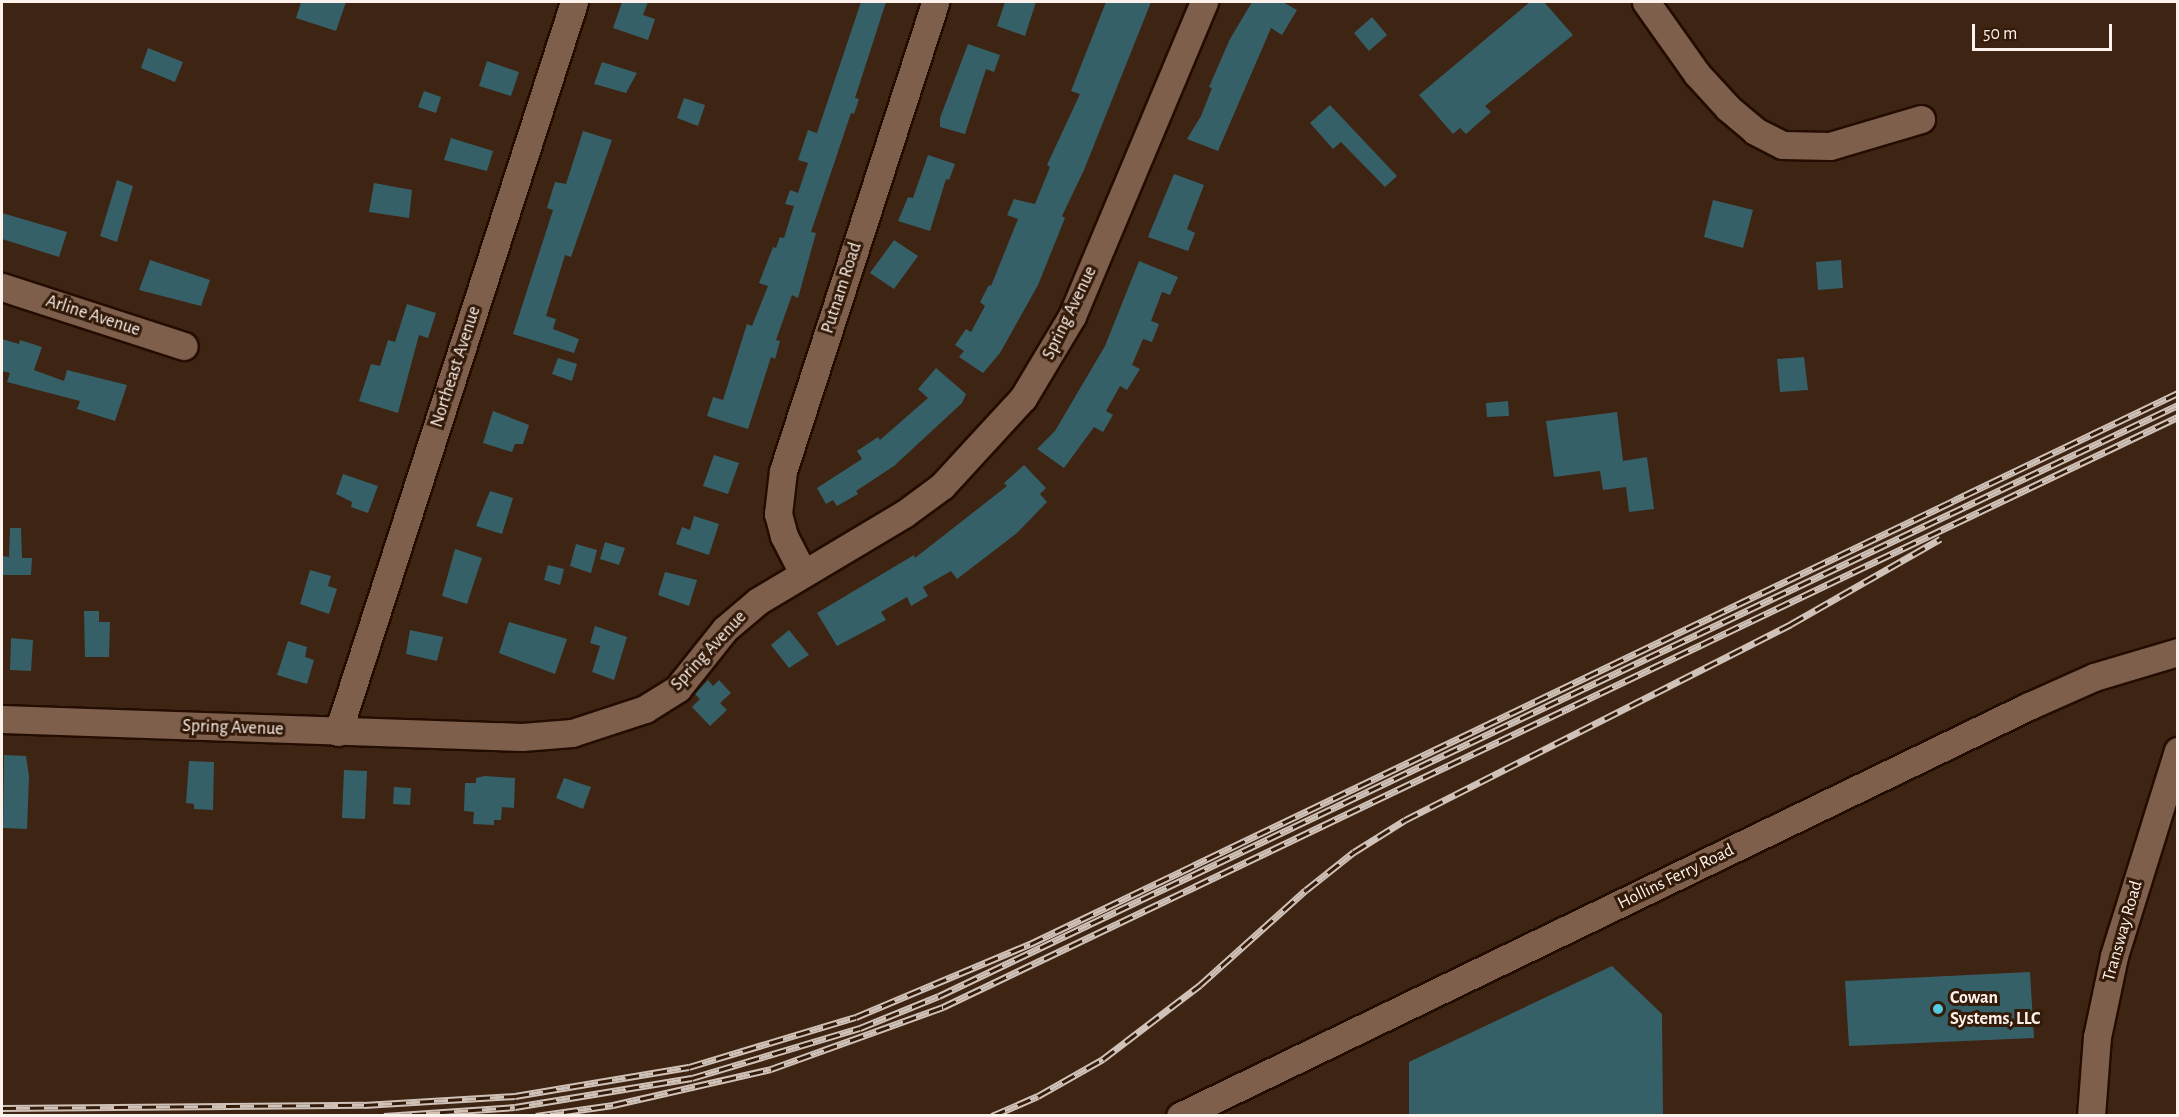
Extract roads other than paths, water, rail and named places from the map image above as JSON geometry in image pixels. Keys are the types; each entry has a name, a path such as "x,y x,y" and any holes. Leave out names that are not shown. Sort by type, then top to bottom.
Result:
{"street":[{"name":"Northeast Avenue","path":"338,732 574,2"},
{"name":"Putnam Road","path":"803,573 784,536 778,514 783,471 936,2"},
{"name":"Spring Avenue","path":"2,719 522,737 572,733 610,723 645,710 678,688 725,629 758,601 895,519 942,486 1023,399 1072,316 1204,2"},
{"path":"1646,2 1697,74 1728,108 1755,131 1782,145 1830,146 1921,119"},
{"name":"Arline Avenue","path":"2,287 184,346"},
{"name":"Hollins Ferry Road","path":"1180,1116 2029,706 2094,677 2178,652"},
{"name":"Transway Road","path":"2091,1116 2097,1037 2114,956 2178,751"}],"railway":[{"path":"2,1108 364,1105 515,1096 689,1067 856,1017 1030,944 2178,393"},
{"path":"384,1116 515,1107 692,1078 860,1028 939,996 2178,405"},
{"path":"536,1116 613,1105 771,1069 943,1007 2178,417"},
{"path":"992,1116 1038,1096 1103,1059 1200,985 1306,890 1354,852 1405,820 1791,624 1940,539"}],"place":[{"name":"Cowan Systems, LLC","path":"1938,1009"}]}
